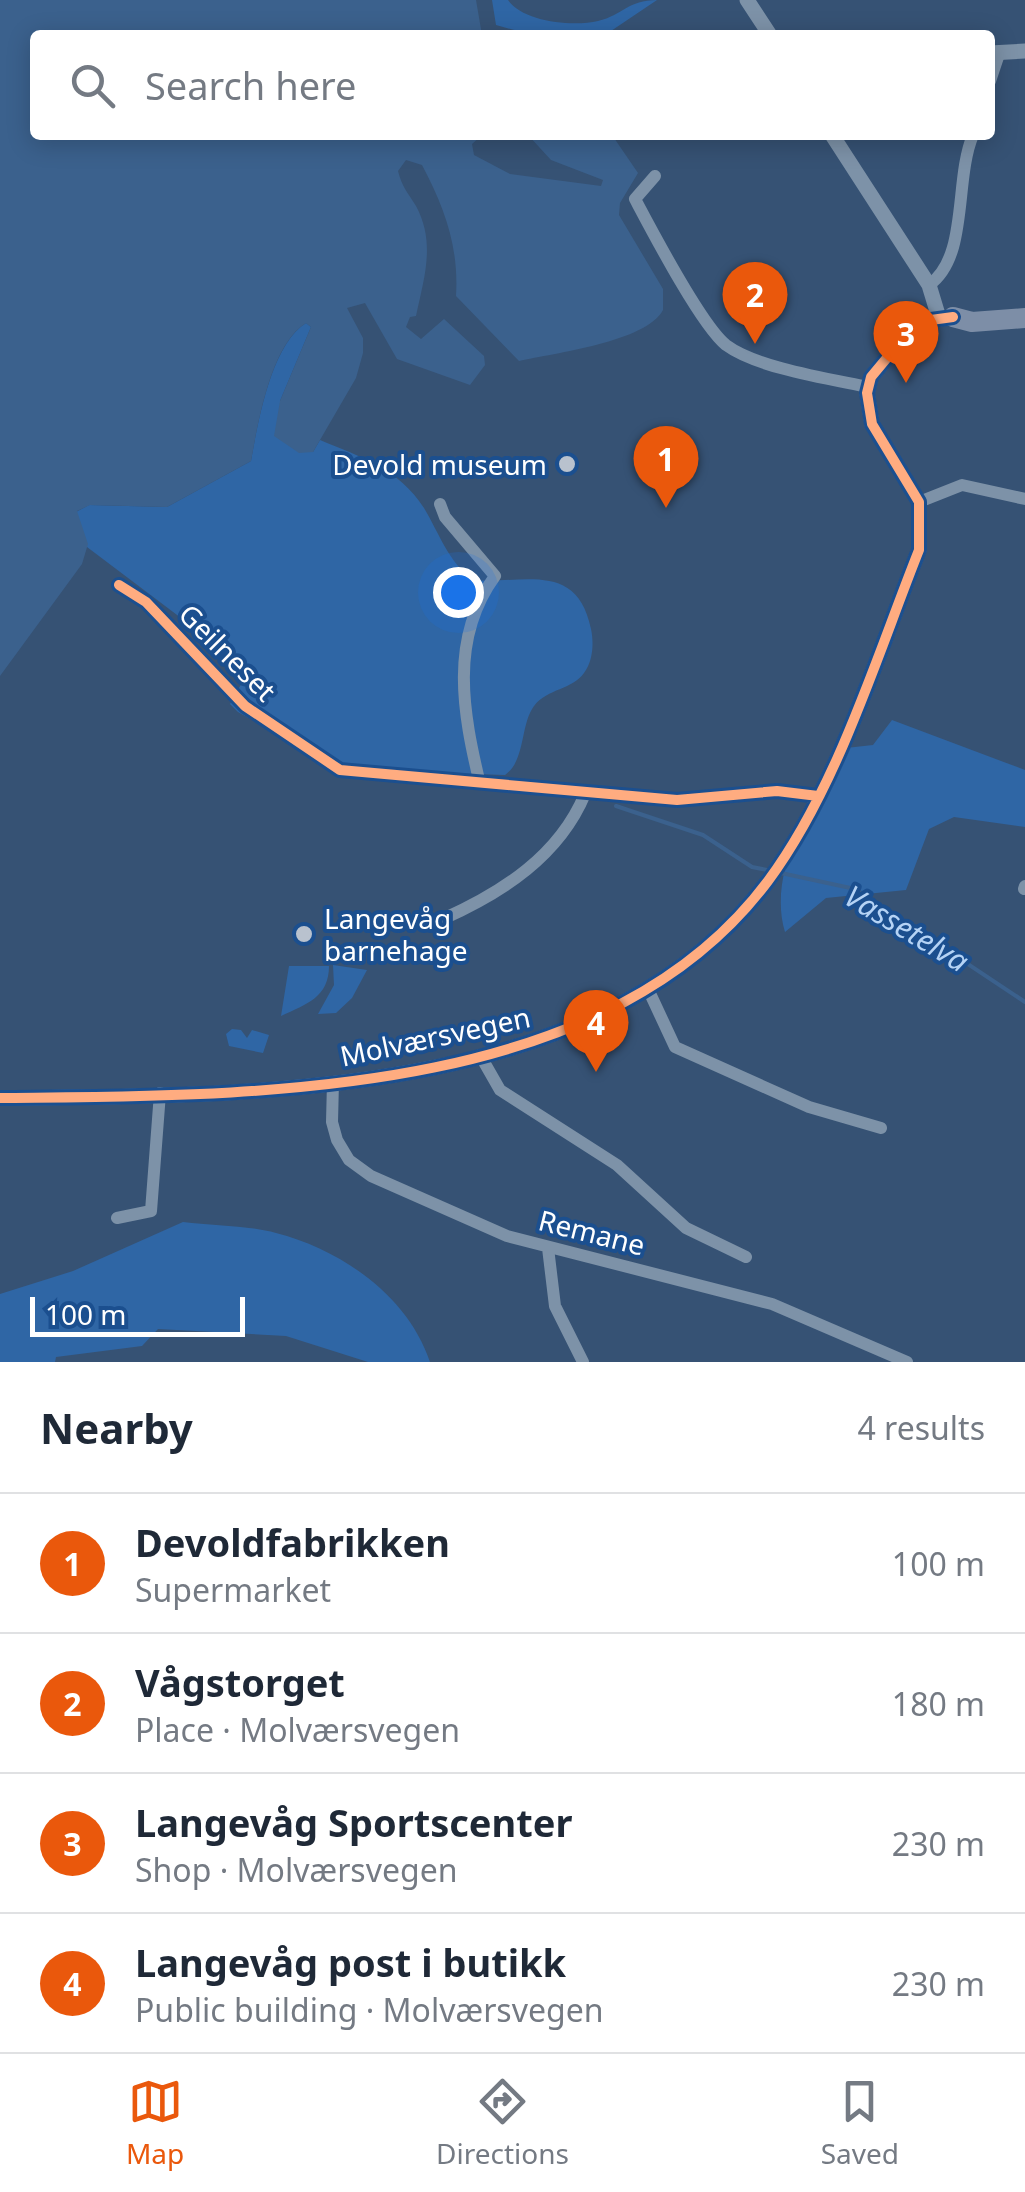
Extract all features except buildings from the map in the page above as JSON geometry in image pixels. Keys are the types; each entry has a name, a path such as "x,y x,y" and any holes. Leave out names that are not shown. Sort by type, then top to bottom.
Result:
{"main road":[{"path":"946,317 972,322 1024,318"}],"street":[{"path":"747,0 767,30"},
{"path":"995,53 1025,52"},
{"path":"835,140 946,317 901,340 871,376 868,387 872,424 920,502 962,485 1025,499"},
{"path":"929,285 952,259 961,178 972,140"},
{"path":"655,176 635,199 706,324 725,344 773,364 868,387"},
{"name":"Molværsvegen","path":"0,1098 278,1089 334,1082 480,1055 579,1024 648,989 720,934 768,881 796,840 818,796 919,550 920,502"},
{"path":"440,504 445,517 496,576 474,620 463,669 465,722 480,784"},
{"name":"Geilneset","path":"118,585 146,602 245,706 320,760 346,772 698,800 776,791 818,796"},
{"path":"443,919 491,896 548,851 569,829 585,794"},
{"path":"648,989 675,1047 809,1106 881,1128"},
{"name":"Remane","path":"480,1055 500,1090 616,1165 686,1228 746,1256"},
{"name":"Remane","path":"334,1082 332,1122 342,1150 357,1168 476,1224 548,1248 772,1304 908,1362"},
{"path":"117,1218 151,1211 160,1093"},
{"path":"548,1248 555,1306 583,1362"}],"shaded area":[{"path":"0,0 476,0 481,30 30,30 30,140 476,140 472,144 474,155 510,174 601,186 603,180 551,160 533,140 615,140 638,173 620,203 619,215 663,289 663,310 653,321 619,338 519,361 456,296 453,245 444,213 422,165 406,160 398,171 422,220 427,247 416,316 410,317 406,327 421,339 444,319 484,356 485,365 470,385 397,359 365,303 347,308 363,338 356,378 313,452 299,453 274,436 280,401 311,327 306,323 294,333 275,366 251,461 167,507 90,505 77,511 88,544 82,564 0,676"},
{"path":"492,0 508,0 536,18 576,23 598,21 639,2 657,0 612,30 514,30 496,25"},
{"path":"306,323 311,327 280,401 313,452 320,440 378,466 403,483 424,508 451,556 473,580 546,580 574,593 584,608 592,640 587,668 579,679 534,706 520,752 505,775 342,770 238,712 230,704 244,679 238,661 87,547 76,512 89,505 167,507 251,461 275,366 294,334"},
{"path":"892,720 1025,770 1025,827 954,817 929,829 906,890 826,898 785,932 781,909 787,862 815,792 837,749 873,745"},
{"path":"333,965 367,970 352,998 336,1013 318,1014 334,985"},
{"path":"289,966 329,966 328,977 315,998 281,1016"},
{"path":"232,1029 241,1030 247,1038 252,1030 269,1035 263,1053 229,1046 226,1034"},
{"path":"183,1222 276,1233 348,1264 370,1279 406,1316 430,1362 368,1362 286,1336 158,1329 142,1346 56,1357 55,1362 0,1362 0,1294 73,1271"}],"waterway":[{"name":"Vassetelva","path":"616,806 703,835 752,867 767,870"},
{"name":"Vassetelva","path":"781,873 855,889 1025,1002"}],"cycle path":[{"path":"0,1098 202,1094 309,1086 416,1071 518,1046 613,1008 698,954 768,881 793,845 853,721 919,550 919,502 872,424 867,393 871,377 901,341 931,320 953,317"},
{"path":"119,585 146,602 245,706 340,770 677,800 777,791 818,796"}],"place":[{"name":"Vågstorget","path":"755,344"},
{"name":"Langevåg Sportscenter","path":"906,383"},
{"name":"Devold museum","path":"567,464"},
{"name":"Devoldfabrikken","path":"666,508"},
{"name":"Langevåg barnehage","path":"304,934"},
{"name":"Langevåg post i butikk","path":"596,1072"}]}
